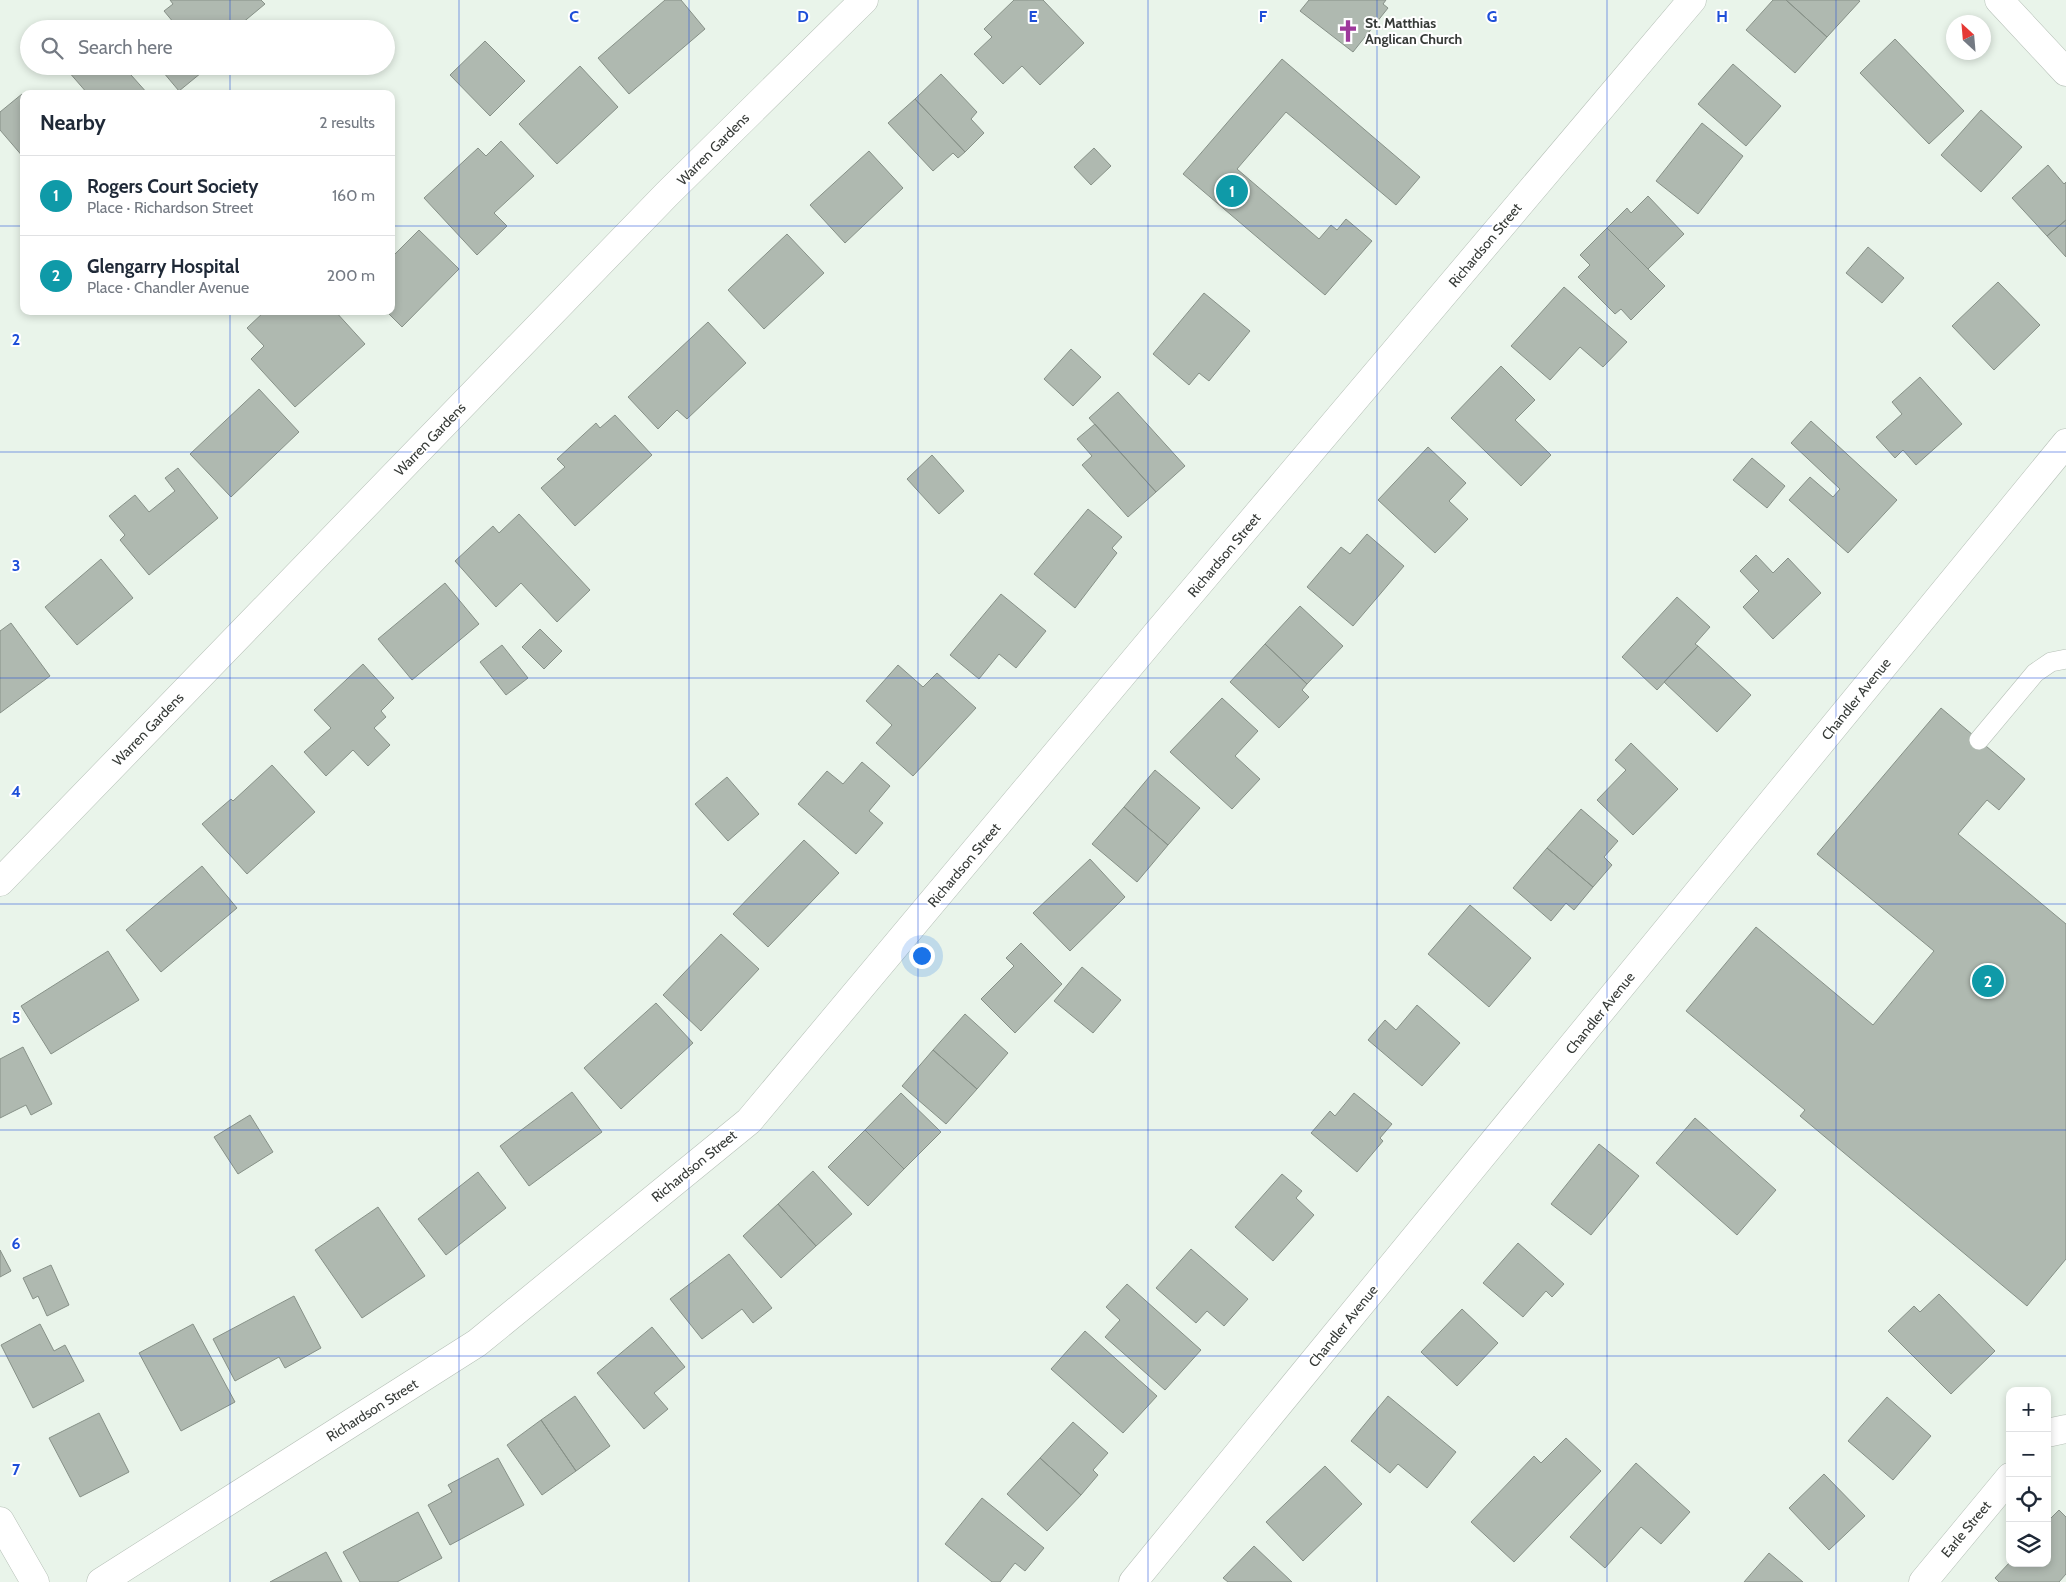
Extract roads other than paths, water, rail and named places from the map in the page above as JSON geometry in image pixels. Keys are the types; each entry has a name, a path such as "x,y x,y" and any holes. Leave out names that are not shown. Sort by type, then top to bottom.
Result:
{"street":[{"name":"Warren Gardens","path":"0,882 660,201 864,0"},
{"name":"Richardson Street","path":"101,1582 477,1343 749,1122 1692,0"},
{"path":"1998,0 2066,72"},
{"name":"Chandler Avenue","path":"1133,1582 2066,443"},
{"path":"2051,1431 2066,1429"},
{"name":"Earle Street","path":"1923,1582 2006,1482"},
{"path":"0,1522 35,1582"}],"lane":[{"path":"1979,740 2035,673 2051,662 2066,659"}],"place":[{"name":"St. Matthias Anglican Church","path":"1348,31"},
{"name":"Rogers Court Society","path":"1232,191"},
{"name":"Glengarry Hospital","path":"1988,981"}]}
